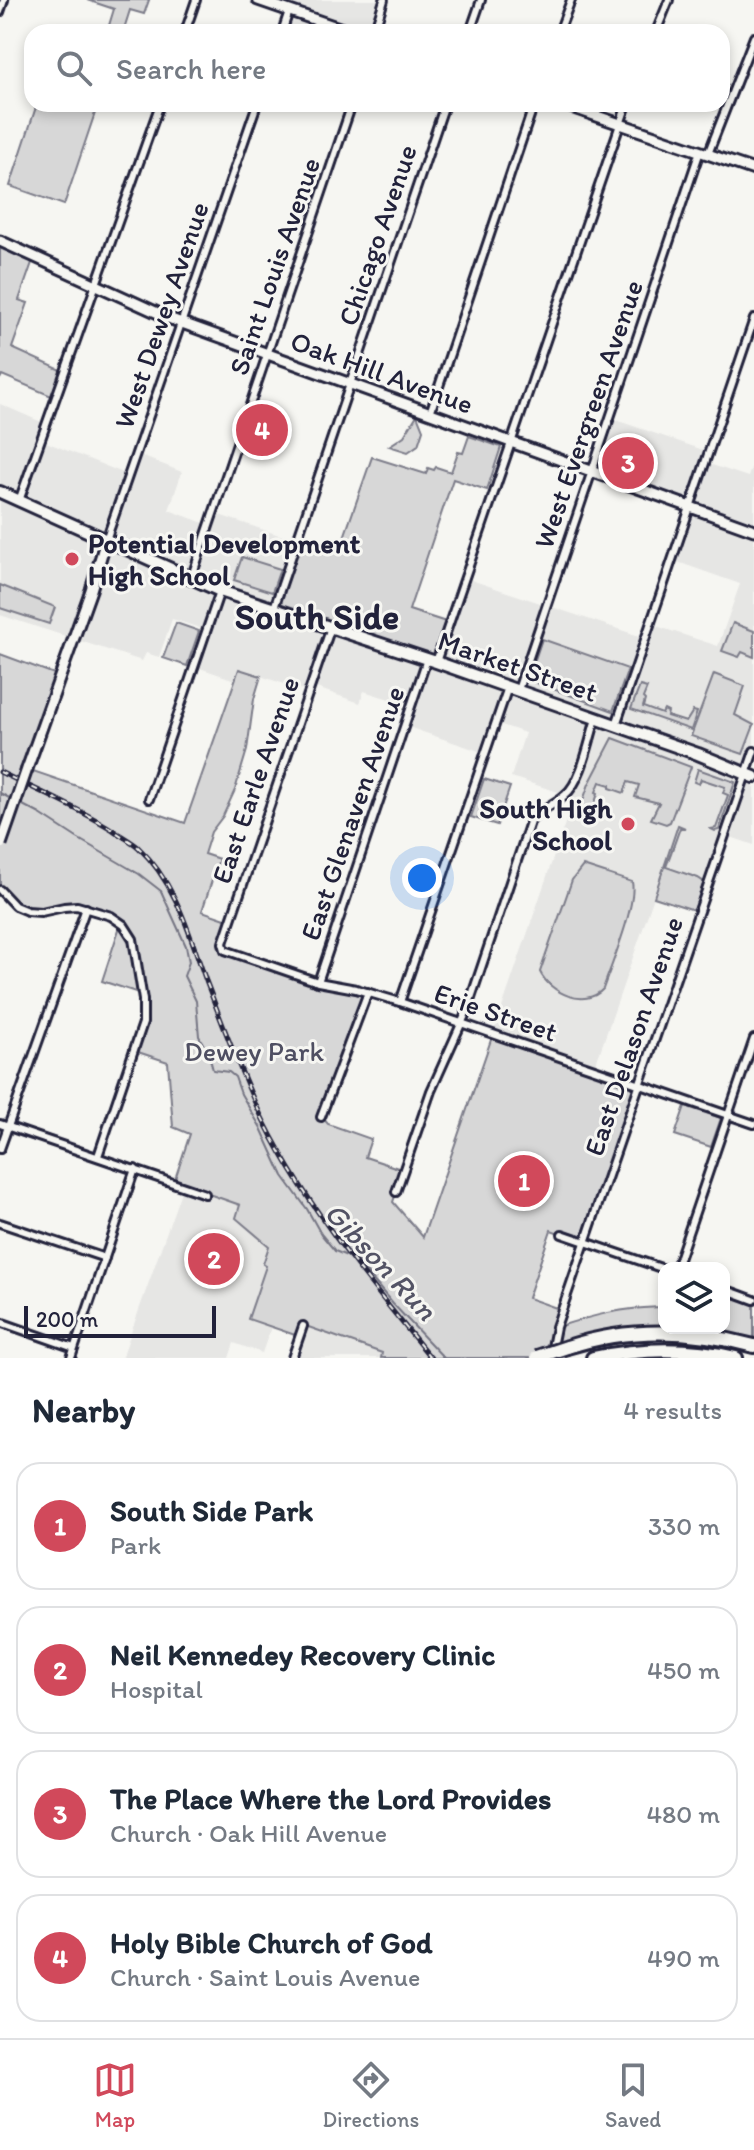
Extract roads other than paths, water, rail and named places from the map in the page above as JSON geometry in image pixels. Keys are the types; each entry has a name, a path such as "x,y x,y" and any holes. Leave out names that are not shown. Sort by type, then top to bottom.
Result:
{"highway":[{"path":"536,1358 612,1335 662,1332 699,1335 754,1346"},
{"path":"593,1358 629,1351 665,1349 736,1358"}],"main road":[{"name":"Market Street","path":"0,492 220,591 432,660 750,775"}],"street":[{"path":"0,12 4,0"},
{"path":"188,24 196,0"},
{"path":"258,0 276,3 289,11 327,24"},
{"path":"376,24 384,0"},
{"path":"473,24 481,0"},
{"path":"562,24 571,0"},
{"path":"659,24 669,0"},
{"path":"285,24 289,11"},
{"name":"West Evergreen Avenue","path":"730,93 754,37"},
{"path":"19,501 157,112"},
{"name":"West Dewey Avenue","path":"106,540 254,112"},
{"name":"Saint Louis Avenue","path":"191,579 349,112"},
{"name":"Chicago Avenue","path":"274,608 442,112"},
{"path":"430,413 531,112"},
{"path":"585,112 754,170"},
{"name":"East Glenaven Avenue","path":"318,982 511,442 624,112"},
{"name":"West Evergreen Avenue","path":"400,1002 704,153 722,112"},
{"name":"Oak Hill Avenue","path":"0,241 181,323 754,530"},
{"path":"616,725 754,319"},
{"path":"0,845 106,540"},
{"path":"149,799 220,591"},
{"name":"East Earle Avenue","path":"223,947 331,627"},
{"path":"396,1192 431,1091 461,1024 530,822 537,813 563,797 574,784 596,719"},
{"name":"East Delason Avenue","path":"554,1358 553,1340 561,1312 750,775 754,751"},
{"path":"0,890 15,906 27,911 41,912 69,906 86,908 117,920 130,932 142,994 141,1032 98,1156"},
{"path":"0,1149 86,908"},
{"name":"Erie Street","path":"223,947 229,952 318,982 400,1002 754,1124"},
{"path":"321,1117 368,992"},
{"path":"678,1262 754,1039"},
{"path":"0,1124 205,1194"},
{"path":"71,1358 135,1169"},
{"path":"0,1223 105,1258"},
{"path":"562,1234 658,1267"},
{"path":"730,1291 754,1300"},
{"path":"0,1322 74,1348"},
{"path":"292,1358 303,1326"}],"waterway":[{"name":"Gibson Run","path":"0,793 13,800"},
{"name":"Gibson Run","path":"19,803 139,874 161,891 186,946 189,962 184,976 196,1001 199,1036 213,1070 229,1072 235,1077 283,1176 321,1234 335,1251 356,1260 444,1358"}],"railway":[{"path":"0,772 99,822 135,845 151,861 180,910 236,1059 273,1140 335,1237 431,1358"}],"place":[{"name":"Holy Bible Church of God","path":"262,430"},
{"name":"The Place Where the Lord Provides","path":"628,463"},
{"name":"Potential Development High School","path":"72,559"},
{"name":"South High School","path":"628,824"},
{"name":"South Side Park","path":"524,1181"},
{"name":"Neil Kennedey Recovery Clinic","path":"214,1259"}],"district":[{"name":"South Side","path":"317,616"}],"park label":[{"name":"Dewey Park","path":"254,1051"}]}
